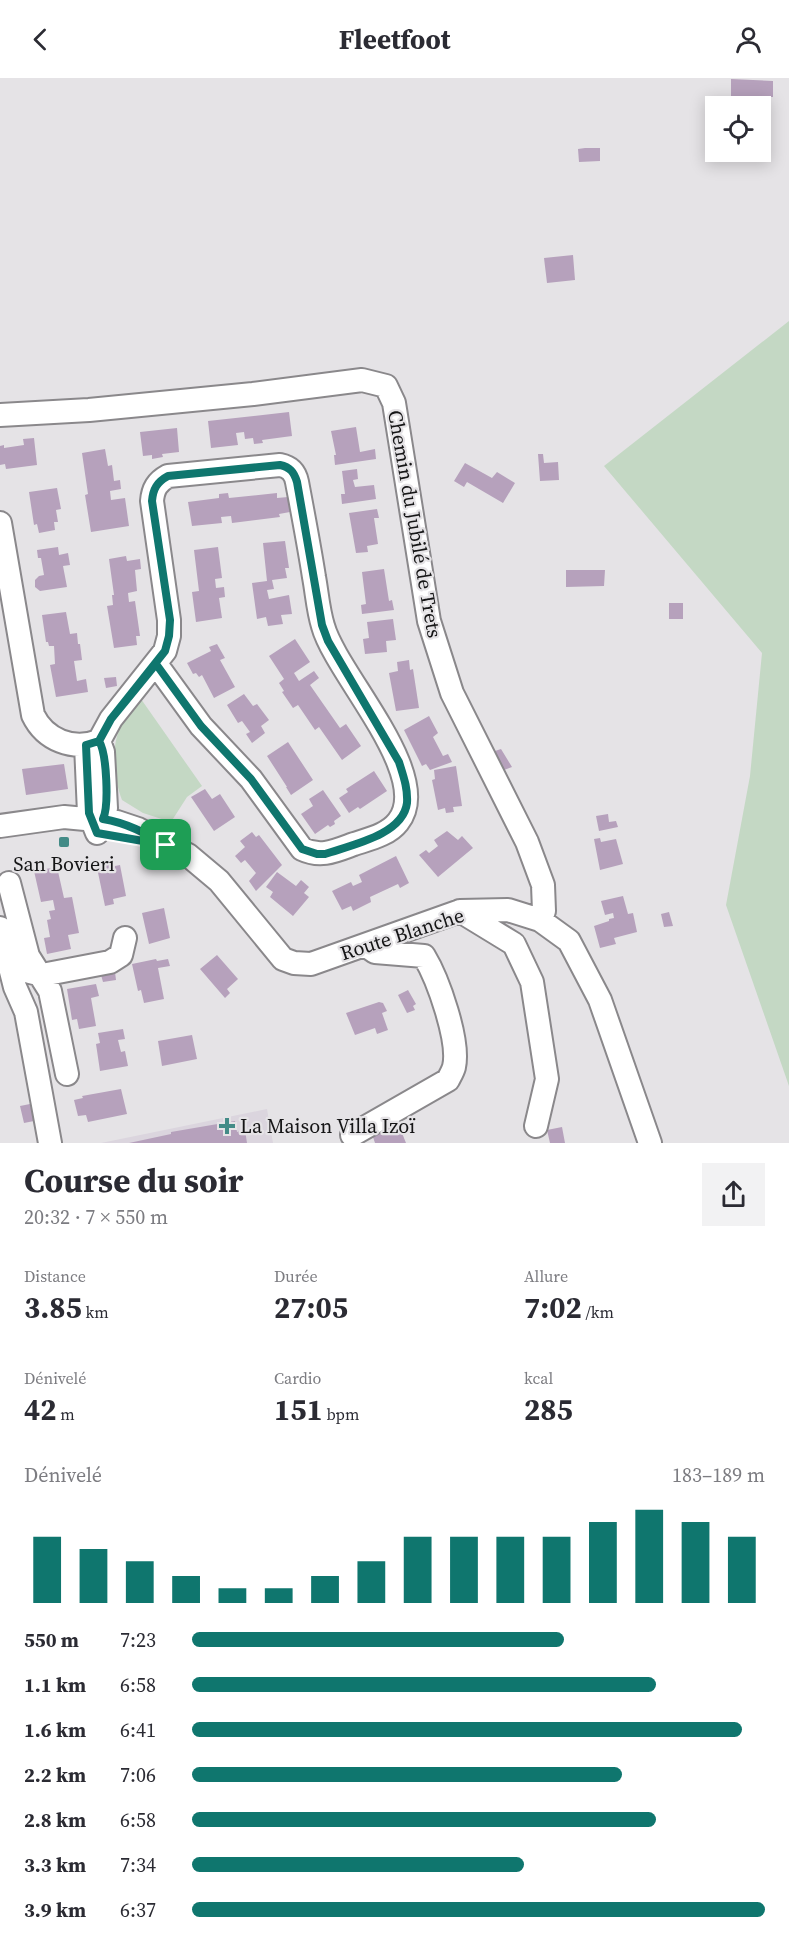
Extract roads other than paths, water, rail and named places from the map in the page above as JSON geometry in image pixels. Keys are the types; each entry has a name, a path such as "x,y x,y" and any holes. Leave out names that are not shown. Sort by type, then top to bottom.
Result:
{"street":[{"name":"Chemin du Jubilé de Trets","path":"0,415 89,410 253,394 362,380 386,386 394,403 429,621 453,693 527,842 543,885 544,911 540,920"},
{"path":"92,743 156,664 165,651 169,636 170,620 152,501 152,493 156,485 168,476 287,466 295,475 297,482 322,625 335,656 388,741 399,762 406,783 407,806 397,823 380,835 325,854 302,849 251,779 201,726 156,664"},
{"path":"0,523 33,716 48,735 72,744 92,743 104,752 106,808 97,824"},
{"name":"Route Blanche","path":"0,826 64,817 97,824 166,845 188,855 219,881 284,958 294,963 310,964 460,911 508,910 540,920 569,941 600,1000 650,1143"},
{"name":"Route Blanche","path":"0,831 97,824"},
{"path":"9,883 28,956 50,991 67,1074"},
{"path":"460,911 514,944 532,982 547,1079 536,1126"},
{"path":"0,928 11,974 26,1012 50,1143"},
{"path":"11,974 23,971 42,975 110,962 121,955 125,938"},
{"path":"352,1135 448,1080 454,1067 454,1038 432,969 424,956 375,952 365,945"}],"place":[{"name":"San Bovieri","path":"64,842"},
{"name":"La Maison Villa Izoï","path":"227,1126"}]}
